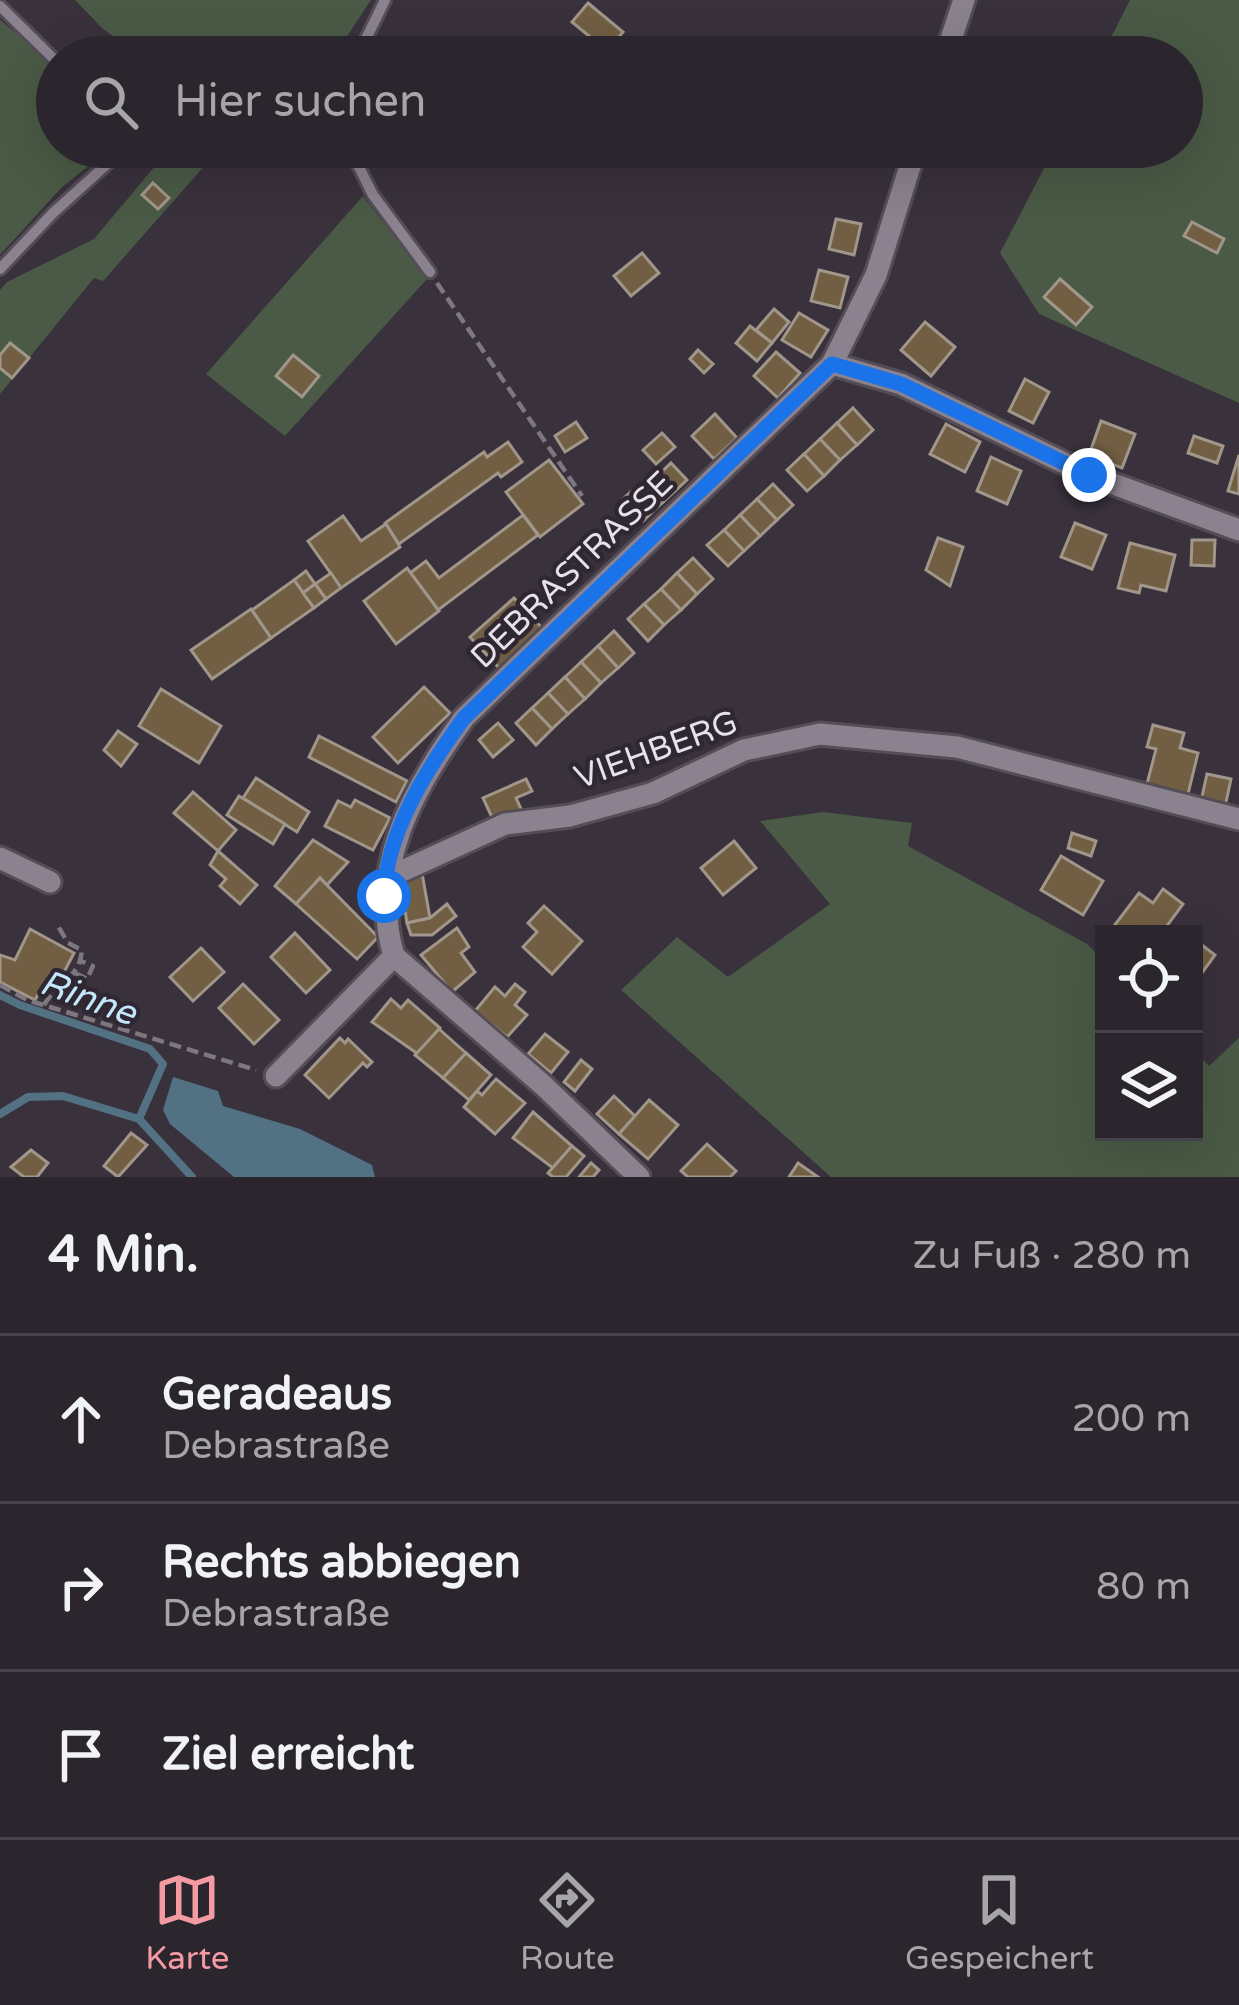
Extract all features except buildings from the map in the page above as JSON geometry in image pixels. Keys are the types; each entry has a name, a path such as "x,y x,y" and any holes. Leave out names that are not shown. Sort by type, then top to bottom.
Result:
{"street":[{"path":"952,36 964,0"},
{"name":"DEBRASTRASSE","path":"394,956 387,933 385,879 414,801 441,750 464,718 832,364 876,275 909,168"},
{"path":"832,364 901,384 1089,475 1239,530"},
{"name":"VIEHBERG","path":"385,879 505,824 570,816 653,794 744,750 820,734 957,746 1239,819"},
{"path":"0,858 50,882"},
{"path":"265,1072 394,956 543,1085 639,1177"}],"lane":[{"path":"367,36 385,0"},
{"path":"0,6 36,41"},
{"path":"0,269 102,168"},
{"path":"360,168 373,195 430,272"}],"path":[{"path":"430,272 582,496"},
{"path":"44,1005 75,974 81,961 82,950 68,943 58,926"},
{"path":"75,974 87,979 93,966 81,961"},
{"path":"0,985 44,1005 265,1072"}],"green space":[{"path":"75,0 371,0 348,36 113,36"},
{"path":"1130,0 1239,0 1239,403 1039,314 1000,253 1044,168 1203,168 1203,36 1112,36"},
{"path":"0,20 36,49 36,168 86,168 61,188 0,255"},
{"path":"153,168 203,168 103,281 94,278 0,394 0,290 7,282 94,239"},
{"path":"363,196 427,279 285,436 206,374"},
{"path":"823,812 912,823 908,846 1087,944 1095,952 1095,1141 1203,1141 1203,1060 1209,1066 1239,1038 1239,1177 831,1177 621,990 677,937 728,977 830,904 760,821"}],"water":[{"path":"173,1077 218,1091 223,1106 300,1129 372,1165 375,1177 234,1177 170,1124 163,1110"}],"waterway":[{"name":"Rinne","path":"0,995 150,1049 163,1064 139,1119"},
{"name":"Rinne","path":"0,1114 28,1097 63,1096 139,1119 192,1177"}],"route":[{"path":"384,896 388,865 414,801 464,718 832,364 901,384 1089,475"}]}
